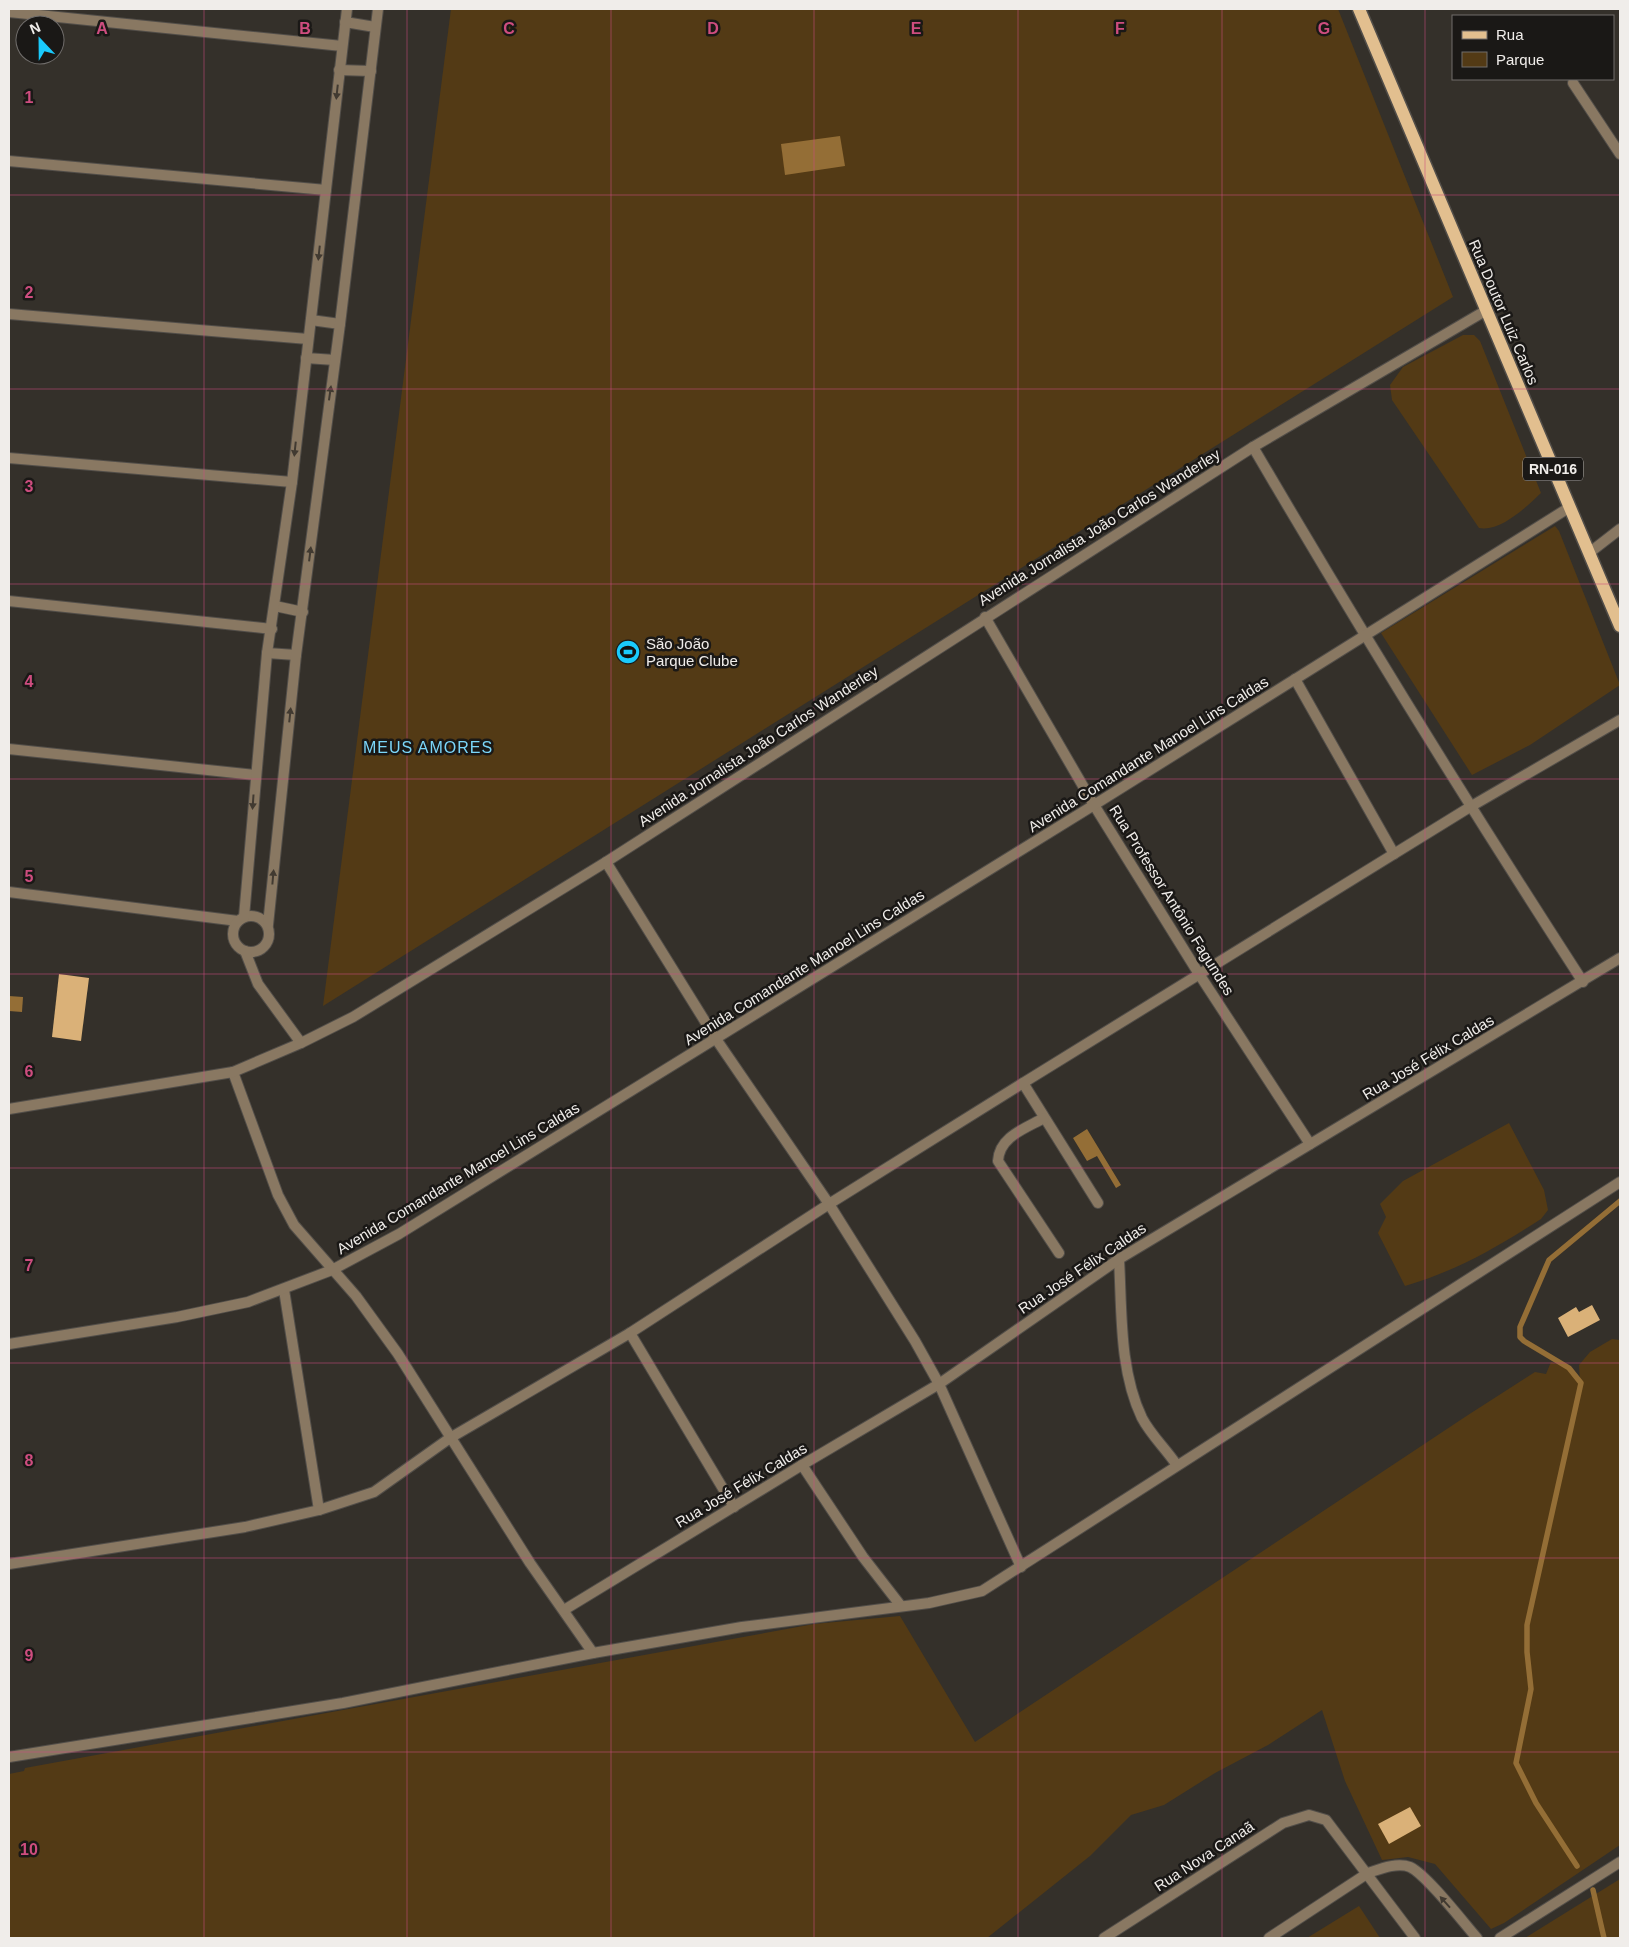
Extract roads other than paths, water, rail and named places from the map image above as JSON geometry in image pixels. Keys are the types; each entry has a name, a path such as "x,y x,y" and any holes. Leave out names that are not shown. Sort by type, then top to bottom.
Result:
{"main road":[{"name":"Rua Doutor Luiz Carlos","path":"1359,9 1620,626"}],"street":[{"path":"301,1043 258,984 245,951 234,941 233,934 241,919 267,653 292,482 346,9"},
{"path":"245,951 252,952 266,946 269,939 268,925 296,655 340,324 378,9"},
{"path":"9,12 342,46"},
{"path":"345,22 375,27"},
{"path":"339,70 371,71"},
{"path":"1573,83 1620,154"},
{"path":"9,161 326,190"},
{"name":"Avenida Jornalista João Carlos Wanderley","path":"9,1109 232,1072 301,1043 353,1017 606,862 986,616 1253,447 1486,311"},
{"path":"9,314 308,339"},
{"path":"311,320 340,324"},
{"path":"306,358 334,360"},
{"path":"1253,447 1364,636 1470,807 1583,982"},
{"path":"9,458 292,482"},
{"name":"Avenida Comandante Manoel Lins Caldas","path":"9,1344 177,1317 248,1302 284,1290 332,1270 399,1234 716,1039 1570,507"},
{"path":"1589,553 1620,529"},
{"path":"9,601 272,629"},
{"path":"275,606 303,612"},
{"name":"Rua Professor Antônio Fagundes","path":"986,616 1094,805 1310,1144"},
{"path":"267,653 296,655"},
{"path":"1295,679 1394,854"},
{"path":"9,1564 245,1527 319,1510 374,1492 450,1438 630,1333 829,1204 1023,1083 1470,807 1620,720"},
{"path":"9,749 255,775"},
{"path":"606,862 716,1039 829,1204 939,1384 1021,1567"},
{"path":"9,892 241,919 257,916 268,925"},
{"name":"Rua José Félix Caldas","path":"564,1610 939,1384 1119,1259 1583,982 1620,958"},
{"path":"232,1072 278,1195 294,1225 356,1296 393,1347 530,1564 593,1653"},
{"path":"1023,1083 1098,1203"},
{"path":"1044,1118 1004,1140 998,1151 998,1161 1058,1253"},
{"path":"9,1757 344,1703 593,1653 742,1628 950,1600 982,1591 1176,1464 1506,1257 1620,1182"},
{"path":"1119,1259 1123,1344 1133,1395 1153,1436 1176,1464"},
{"path":"284,1290 319,1510"},
{"path":"630,1333 734,1506"},
{"path":"802,1465 863,1557 901,1606"},
{"name":"Rua Nova Canaã","path":"1104,1938 1283,1823 1309,1815 1326,1820 1368,1873"},
{"path":"1500,1938 1620,1862"},
{"path":"1269,1938 1368,1873 1385,1867 1410,1867 1423,1877 1477,1938"},
{"path":"1368,1873 1415,1938"}],"waterway":[{"path":"1577,1866 1536,1803 1516,1763 1531,1689 1527,1652 1527,1625 1581,1383 1569,1368 1524,1341 1520,1337 1520,1327 1549,1260 1620,1201"},
{"path":"1593,1890 1604,1938"}],"place":[{"name":"São João Parque Clube","path":"628,652"}],"district":[{"name":"MEUS AMORES","path":"428,747"}]}
